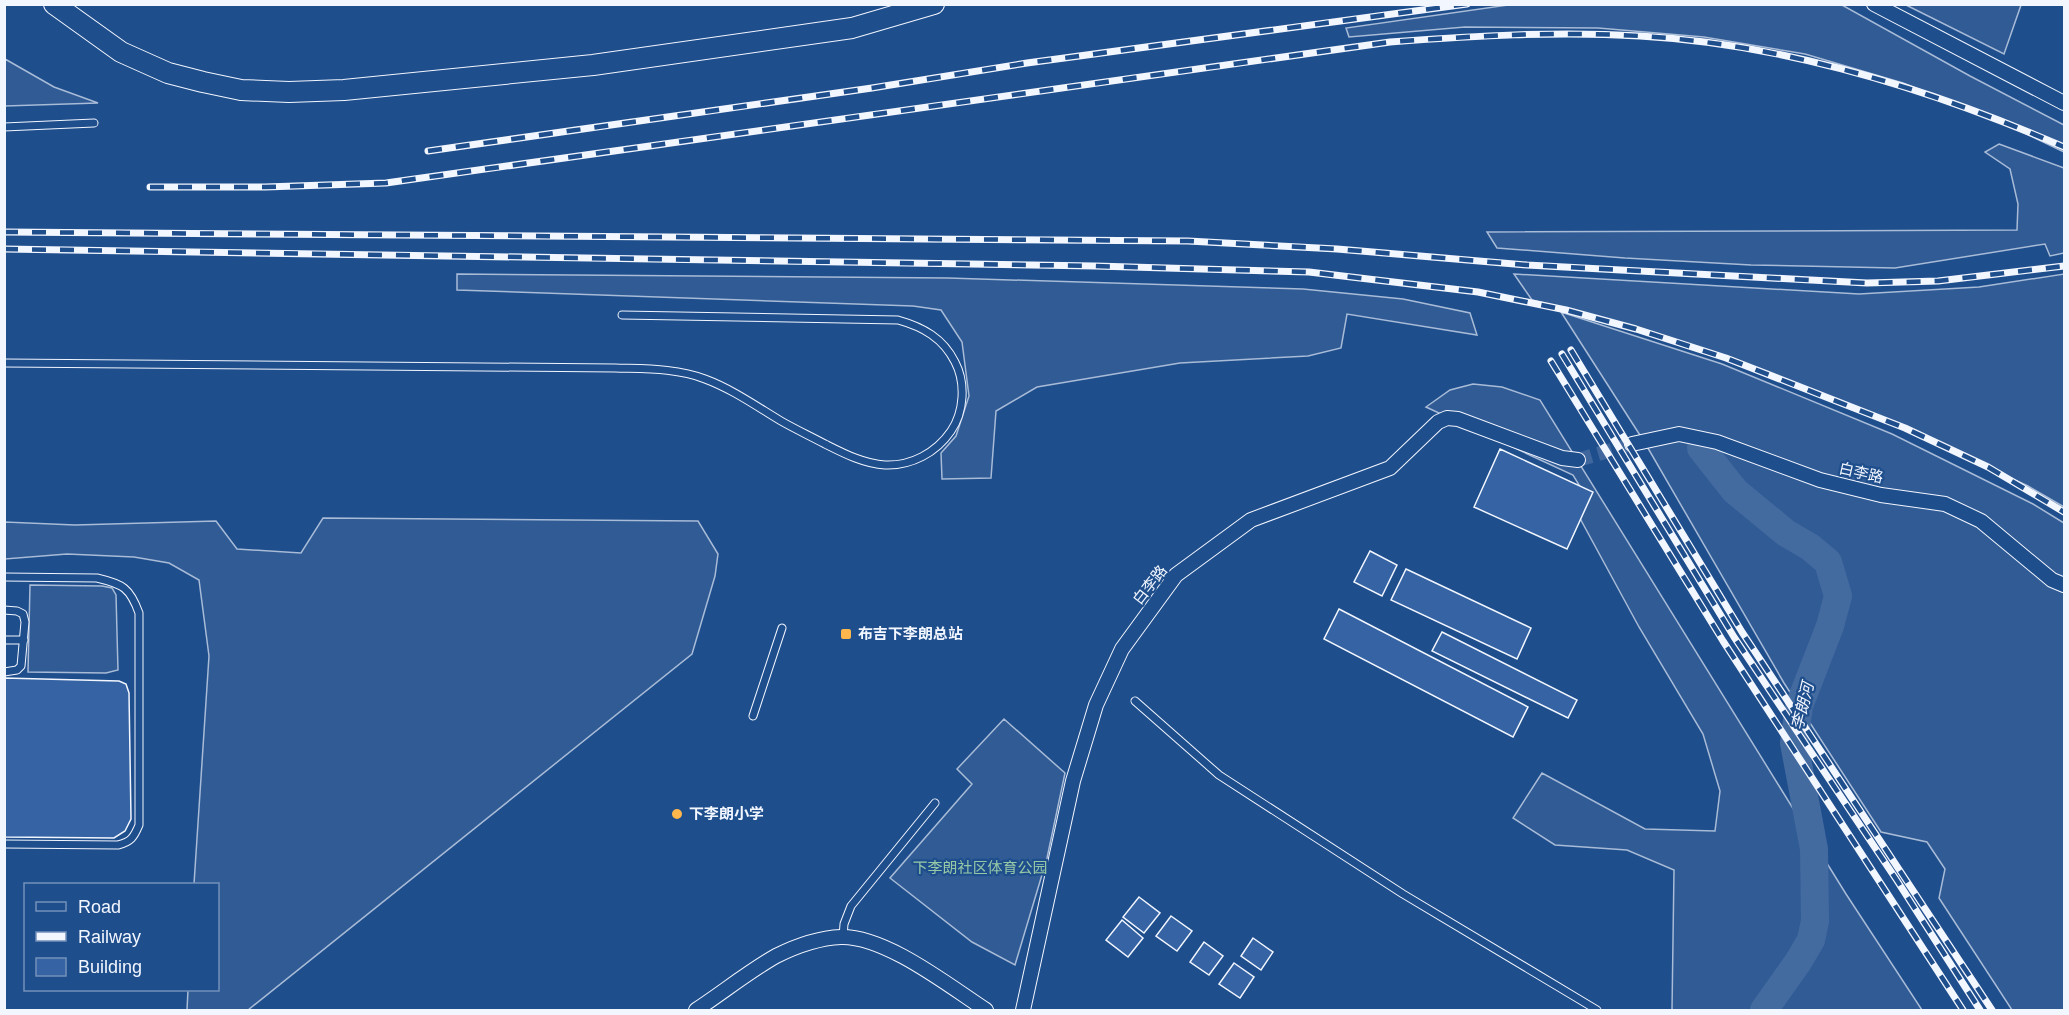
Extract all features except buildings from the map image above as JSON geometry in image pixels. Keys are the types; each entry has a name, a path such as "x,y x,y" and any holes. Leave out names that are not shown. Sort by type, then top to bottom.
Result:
{"street":[{"path":"54,4 121,52 168,73 241,90 289,92 344,90 592,65 852,28 934,4"},
{"path":"1874,4 2064,103"},
{"name":"白李路","path":"1023,1011 1073,781 1096,705 1122,649 1176,575 1251,520 1390,468 1437,422 1448,418 1458,419 1562,458 1578,460"},
{"name":"白李路","path":"1632,444 1679,434 1717,441 1820,480 1881,495 1945,504 1981,521 2052,580 2064,585"},
{"path":"696,1011 775,957 808,942 843,937 872,943 902,956 986,1011"}],"lane":[{"path":"4,128 94,123"},
{"path":"4,363 669,370 704,378 843,453 866,462 883,465 899,465 915,461 930,453 947,437 958,415 962,397 961,380 956,363 948,350 934,335 918,326 898,320 622,315"},
{"path":"4,577 97,578 125,588 133,598 139,613 139,825 128,843 118,845 4,844"},
{"path":"4,609 17,610 23,614 25,621 21,666 17,670 4,672"},
{"path":"753,716 782,628"},
{"path":"4,640 24,640"},
{"path":"1135,700 1219,775 1403,894 1597,1011"},
{"path":"843,937 844,924 852,906 935,803"}],"shaded area":[{"path":"2021,4 2004,54 1906,5"},
{"path":"1508,5 1842,5 2064,125 2064,152 1993,118 1903,83 1805,54 1704,37 1598,28 1465,27 1349,37 1346,28"},
{"path":"5,59 54,87 98,103 5,106"},
{"path":"1999,144 2064,168 2064,253 2050,256 2045,244 1895,268 1751,265 1497,248 1487,232 2017,230 2018,204 2010,169 1985,152"},
{"path":"457,274 948,278 1303,289 1403,299 1470,313 1477,335 1347,314 1341,348 1308,356 1180,363 1037,387 996,411 991,478 942,479 941,453 956,436 969,396 962,342 941,310 913,306 457,290"},
{"path":"1514,274 1859,294 1979,287 2064,274 2064,507 2028,486 1892,423 1717,355 1622,323 1532,300"},
{"path":"1561,312 1722,364 1892,434 2033,504 2064,523 2064,1010 2012,1010 1939,898 1945,869 1927,842 1881,832 1784,683 1645,443"},
{"path":"1473,384 1502,387 1540,400 1846,894 1922,1010 1672,1010 1674,870 1627,850 1555,845 1513,818 1542,773 1645,829 1715,831 1720,791 1703,734 1639,627 1576,511 1584,493 1573,475 1426,407 1450,390"},
{"path":"323,518 698,521 718,554 715,576 692,654 248,1010 187,1010 188,991 219,991 219,883 194,883 209,656 199,580 169,563 134,557 67,554 5,559 5,522 75,525 216,521 237,549 301,553"},
{"path":"30,585 112,588 116,595 118,670 106,673 28,672"},
{"name":"下李朗社区体育公园","path":"1004,719 1065,773 1047,858 1015,965 972,942 890,878 972,784 957,769"}],"waterway":[{"name":"李朗河","path":"1701,448 1735,491 1786,533 1810,547 1828,562 1838,596 1830,626 1799,706 1794,743 1814,849 1815,921 1811,940 1764,1010"}],"tunnel":[{"path":"1578,460 1632,444"}],"railway":[{"path":"428,151 872,88 1027,63 1467,4"},
{"path":"150,187 265,187 386,183 1390,42 1546,34 1640,36 1694,41 1803,60 1910,89 2014,126 2064,147"},
{"path":"4,232 1188,241 1337,249 1527,265 1867,283 1938,281 2064,266"},
{"path":"4,249 1095,266 1309,272 1478,292 1566,310 1636,329 1726,358 1905,428 1988,467 2064,512"},
{"path":"1571,350 1742,632 1992,1010"},
{"path":"1562,354 1734,637 1896,879 1980,1010"},
{"path":"1551,361 1723,641 1963,1010"}],"place":[{"name":"布吉下李朗总站","path":"846,634"},
{"name":"下李朗小学","path":"677,814"}]}
